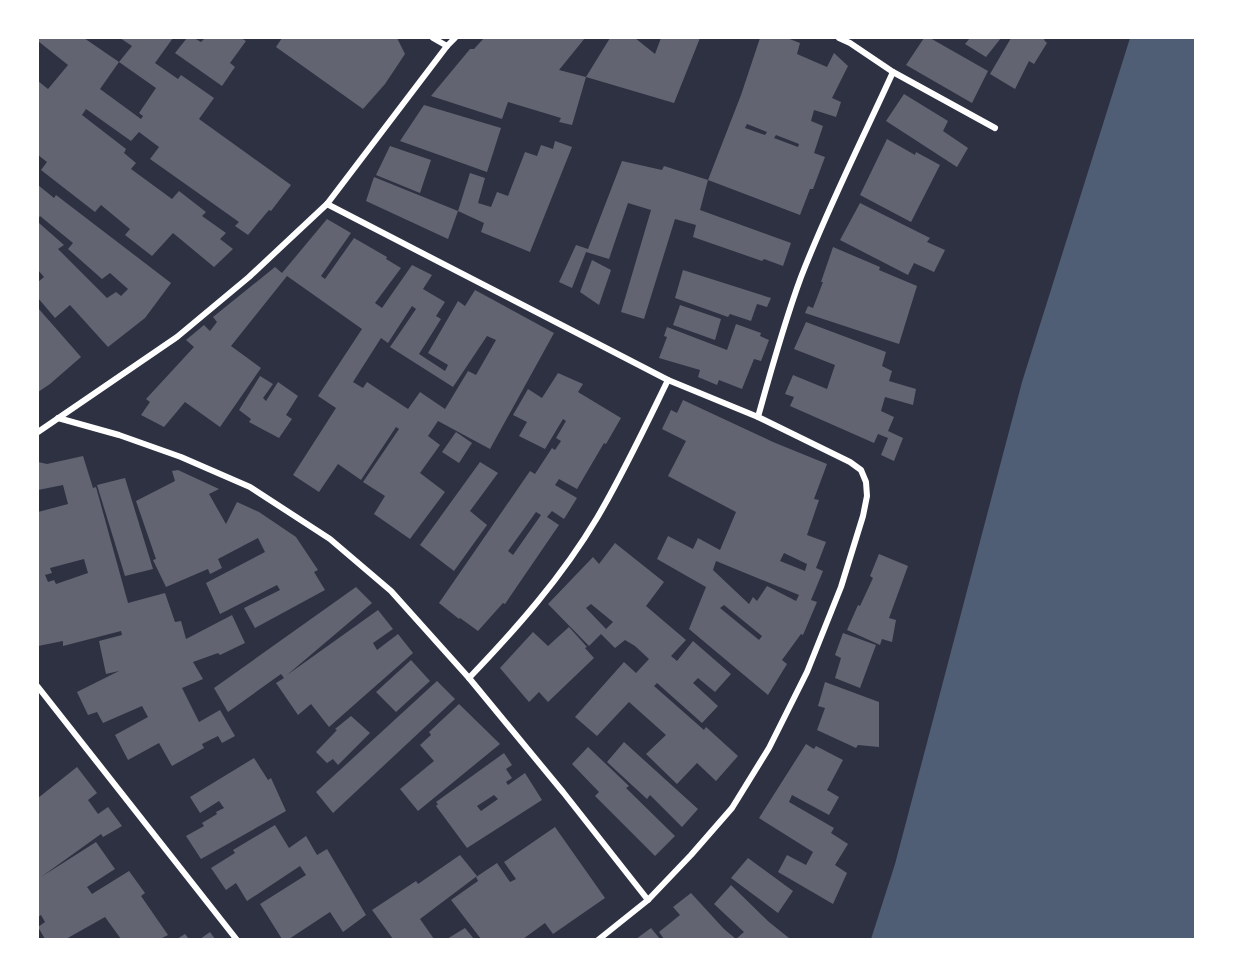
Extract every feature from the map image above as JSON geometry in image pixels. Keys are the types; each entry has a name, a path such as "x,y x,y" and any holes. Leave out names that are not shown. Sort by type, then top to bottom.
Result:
{"street":[{"path":"433,38 447,46"},
{"path":"38,432 177,337 249,277 327,204 455,38"},
{"path":"839,38 893,72 995,128"},
{"path":"758,417 783,328 801,278 822,226 893,72"},
{"path":"327,204 668,380 758,417 850,462 861,470 866,482 867,496 863,516 841,587 807,672 769,748 732,808 691,855 648,900 598,939"},
{"path":"469,678 511,634 560,572 596,519 635,448 668,380"},
{"path":"58,418 119,435 181,457 250,487 330,539 391,591 469,678 648,900"},
{"path":"38,687 237,939"}],"water":[{"path":"1130,38 1195,38 1195,939 871,939 895,864 1022,382"}],"building":[{"path":"38,38 84,38 119,62 132,46 120,38 173,38 155,63 178,79 181,75 214,98 199,119 291,185 248,235 235,226 239,222 150,159 159,147 139,132 131,141 86,109 82,115 126,149 124,153 136,163 131,169 172,199 179,191 206,212 202,216 226,233 220,239 233,249 214,267 173,233 152,256 125,235 130,229 101,205 95,212 41,170 47,162 38,155 38,81 48,89 68,65 38,41","holes":["119,62 156,88 139,113 143,116 141,119 100,89"]},
{"path":"187,38 194,38 201,42 205,38 241,38 246,41 230,63 235,67 222,86 175,53"},
{"path":"282,38 397,38 405,54 385,84 363,109 276,47"},
{"path":"484,38 585,38 559,70 586,77 572,125 559,122 561,118 508,102 502,119 431,96 470,49 474,49"},
{"path":"610,38 635,38 655,54 661,38 700,38 674,103 586,77"},
{"path":"760,38 787,38 800,43 797,54 827,67 834,53 848,66 832,98 841,102 836,117 814,110 811,121 823,126 814,153 825,157 800,215 708,180","holes":["747,124 767,132 765,135 745,128","776,135 799,144 798,147 774,138"]},
{"path":"924,38 930,38 988,71 972,103 906,65"},
{"path":"970,38 1001,38 986,57 965,44"},
{"path":"1011,38 1045,38 1047,43 1034,64 1029,61 1015,89 990,74"},
{"path":"904,94 948,121 943,131 968,148 957,167 886,121"},
{"path":"424,105 501,128 487,172 400,141"},
{"path":"887,139 915,155 916,152 940,165 911,222 860,195"},
{"path":"555,141 572,147 530,252 481,232 484,223 458,211 470,173 485,178 478,203 491,207 497,192 508,196 525,152 537,156 541,145 553,149"},
{"path":"390,146 431,160 420,193 376,175"},
{"path":"622,161 662,170 664,166 708,180 700,210 791,243 783,266 693,237 696,225 675,219 644,319 621,312 651,210 628,203 609,259 586,252 572,288 559,282 576,245 588,249"},
{"path":"374,177 458,211 448,239 366,201"},
{"path":"38,185 54,198 56,195 171,283 145,318 108,347 70,305 55,318 38,298 38,282 44,277 38,270 39,223 64,245 58,249 107,298 116,292 121,296 128,289 110,273 102,279 68,249 73,243 40,216 38,219"},
{"path":"860,203 930,238 927,242 945,250 934,272 914,263 908,275 840,240"},
{"path":"327,219 351,233 321,276 325,279 354,238 401,268 375,303 382,308 412,265 432,275 423,289 445,302 436,316 441,319 419,354 445,371 448,365 428,353 458,301 465,306 475,290 554,333 490,449 438,421 428,436 440,445 420,473 445,492 410,539 374,514 385,496 363,482 399,429 396,427 361,480 338,464 319,492 293,475 336,408 318,396 362,329 287,276 231,346 261,368 220,427 185,402 164,427 141,415 150,402 146,399 194,347 186,340 204,325 210,331 217,322 213,317 275,267 282,273","holes":["412,306 416,309 390,347 453,387 487,336 496,340 476,375 468,371 445,409 420,392 408,409 367,382 363,388 353,382 381,338 388,343"]},
{"path":"833,247 917,286 899,344 805,313 808,306 813,308"},
{"path":"592,260 611,270 599,305 580,292"},
{"path":"683,270 771,298 767,307 757,304 751,321 730,314 728,317 675,298"},
{"path":"680,305 721,319 715,340 673,325"},
{"path":"38,308 81,357 38,392"},
{"path":"806,322 886,352 882,366 892,371 889,381 916,389 913,405 885,397 881,411 894,417 888,431 903,438 894,461 881,455 888,438 878,434 874,443 790,406 794,397 785,394 793,375 827,389 835,365 794,349"},
{"path":"736,324 761,333 760,336 769,340 761,361 754,359 742,389 719,380 717,385 698,377 700,370 659,358 667,337 664,336 667,327 727,350"},
{"path":"558,373 583,384 578,392 621,418 577,489 559,479 555,485 577,498 564,519 552,511 547,517 559,525 505,604 503,603 478,631 439,603 530,471 535,474 552,448 555,450 561,441 556,438 566,421 563,419 545,449 519,436 527,422 513,415 528,389 542,398","holes":["536,512 541,515 513,555 508,551"]},
{"path":"260,376 273,384 263,398 266,401 278,382 298,396 286,415 292,419 279,438 249,422 251,419 239,410"},
{"path":"683,400 773,442 827,464 814,499 819,500 807,535 826,542 816,568 823,571 811,600 817,602 803,635 801,634 782,660 787,664 768,695 689,629 706,587 657,559 668,536 693,549 698,538 720,550 736,512 668,476 686,441 662,429 671,410 677,413","holes":["784,553 807,564 805,571 780,561","716,561 799,595 796,601 767,586 757,601 753,597 749,604 713,570","724,605 762,636 759,640 720,608"]},
{"path":"456,432 472,443 459,463 442,452"},
{"path":"83,456 93,488 96,487 128,603 165,593 175,622 181,621 186,639 232,615 245,643 220,655 218,653 193,662 203,679 182,688 199,722 220,710 235,736 222,743 218,736 202,744 204,748 172,766 159,743 128,760 115,735 148,717 142,706 103,723 97,712 88,715 77,692 119,671 106,674 99,641 122,635 121,631 63,646 63,641 38,646 38,512 68,504 63,485 38,490 38,462 47,464","holes":["84,559 88,573 56,584 54,580 48,582 45,575 52,573 50,568"]},
{"path":"480,462 498,473 470,511 487,525 454,571 420,545"},
{"path":"178,470 219,489 209,494 226,524 237,502 259,512 296,537 318,570 314,572 325,590 255,628 244,608 280,590 277,585 220,614 206,583 265,552 258,538 218,559 222,568 210,574 208,569 166,587 153,560 156,559 136,501 175,481 172,471"},
{"path":"125,478 153,569 125,576 97,485"},
{"path":"615,543 664,582 646,606 686,640 671,656 677,661 693,641 731,674 715,692 698,678 693,683 718,706 702,723 657,683 654,686 738,756 716,781 697,763 677,784 646,754 666,735 629,702 597,736 575,717 624,662 636,673 649,659 625,640 615,648 601,634 589,646 548,604 593,557 599,564","holes":["591,604 613,622 606,629 586,608"]},
{"path":"879,554 908,566 889,618 896,620 892,642 882,639 880,645 847,630 873,578 870,576"},
{"path":"356,587 372,603 287,675 378,610 393,629 373,643 377,650 398,634 413,653 329,727 311,704 298,715 276,683 284,678 281,674 228,712 214,688"},
{"path":"569,627 594,658 548,702 539,692 529,702 500,668 533,632 548,646"},
{"path":"843,633 876,645 860,688 835,678 841,658 835,655"},
{"path":"411,660 430,681 396,712 376,692"},
{"path":"437,681 455,699 333,813 316,792"},
{"path":"825,682 879,702 879,747 858,745 856,748 817,730 825,708 818,706"},
{"path":"459,704 500,744 418,811 400,789 434,761 420,745 431,735 429,732"},
{"path":"351,716 370,733 338,765 333,759 327,763 316,752 337,730 335,729"},
{"path":"624,742 698,809 682,827 650,795 647,799 607,762"},
{"path":"806,744 814,749 816,746 843,760 827,790 839,797 829,815 792,795 789,802 834,828 831,833 848,844 835,865 847,873 833,904 778,872 787,855 806,865 813,852 759,818"},
{"path":"588,747 629,786 626,788 675,836 655,856 595,796 599,792 572,764"},
{"path":"504,753 512,765 506,769 512,778 506,782 508,785 525,773 542,800 467,848 436,806 438,804 436,802","holes":["494,795 498,799 481,811 477,806"]},
{"path":"254,758 268,780 271,778 286,811 201,859 186,836 204,826 202,823 224,808 219,801 200,813 190,797"},
{"path":"77,767 97,793 88,800 98,814 108,807 122,826 103,837 101,834 41,877 96,842 115,869 87,887 92,894 129,871 145,893 141,896 168,935 160,939 121,939 105,917 66,939 45,939 38,927 45,922 41,915 38,917 38,798"},
{"path":"275,825 289,848 306,836 317,855 327,849 366,915 343,932 330,912 289,939 282,939 260,904 306,875 300,866 247,901 236,883 226,890 211,868 235,853 233,850"},
{"path":"555,827 605,898 553,934 545,923 523,939 481,939 451,900 478,881 476,877 497,863 510,882 516,879 504,862"},
{"path":"460,855 477,876 420,919 434,939 393,939 372,910 416,881 418,884"},
{"path":"748,858 793,891 778,913 731,878"},
{"path":"731,885 789,938 736,939 744,932 714,904"},
{"path":"691,893 736,939 664,939 659,932 680,915 673,907"},
{"path":"465,928 474,939 447,939"},
{"path":"651,928 660,939 636,939"},
{"path":"210,932 215,939 200,939"},
{"path":"185,934 189,939 177,939"}]}
